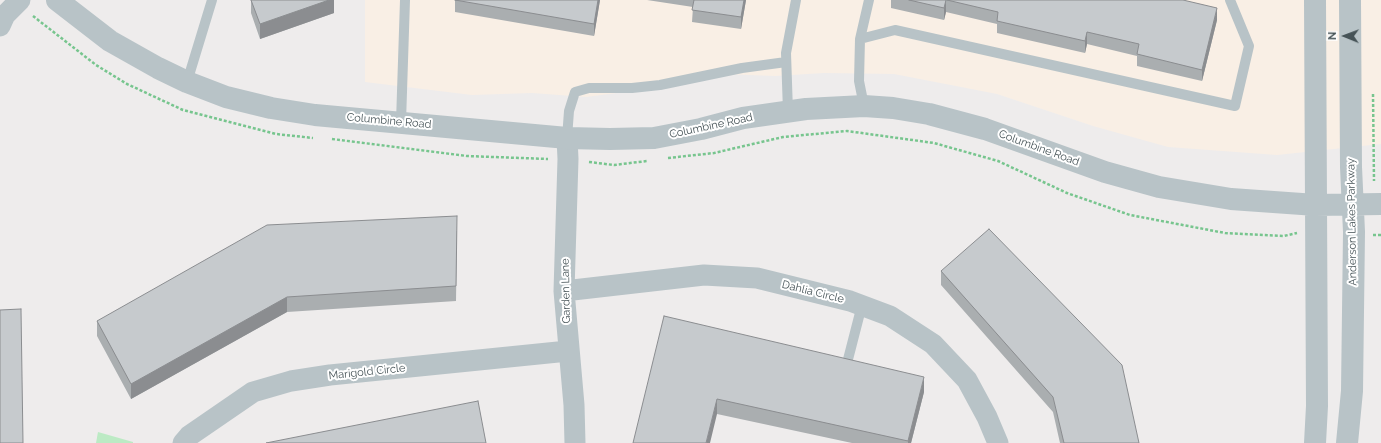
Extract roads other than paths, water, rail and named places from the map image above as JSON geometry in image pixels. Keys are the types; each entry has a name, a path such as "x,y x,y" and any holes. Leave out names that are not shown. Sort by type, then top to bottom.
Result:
{"street":[{"path":"0,26 5,15 20,0"},
{"name":"Columbine Road","path":"57,0 110,41 186,82 226,97 271,108 315,115 567,138 654,138 701,129 742,118 788,112 864,106 893,108 929,114 985,129 1105,172 1159,187 1231,199 1316,205 1381,204"},
{"path":"1315,0 1318,406 1315,443"},
{"name":"Anderson Lakes Parkway","path":"1347,443 1352,391 1354,232 1351,167 1350,0"},
{"name":"Garden Lane","path":"567,138 568,159 564,290 568,350 574,405 575,443"},
{"name":"Dahlia Circle","path":"564,290 704,275 757,278 862,305 890,316 933,344 967,380 987,417 998,443"},
{"name":"Marigold Circle","path":"183,443 194,432 253,392 291,382 330,375 568,350"}],"lane":[{"path":"186,82 212,0"},
{"path":"401,122 405,0"},
{"path":"788,112 786,62 796,0"},
{"path":"864,106 859,81 860,39 869,0"},
{"path":"860,39 895,30 1235,106 1249,46 1230,0"},
{"path":"567,138 571,102 575,92 589,88 632,88 660,85 742,68 786,62"},
{"path":"844,373 862,305"}]}
